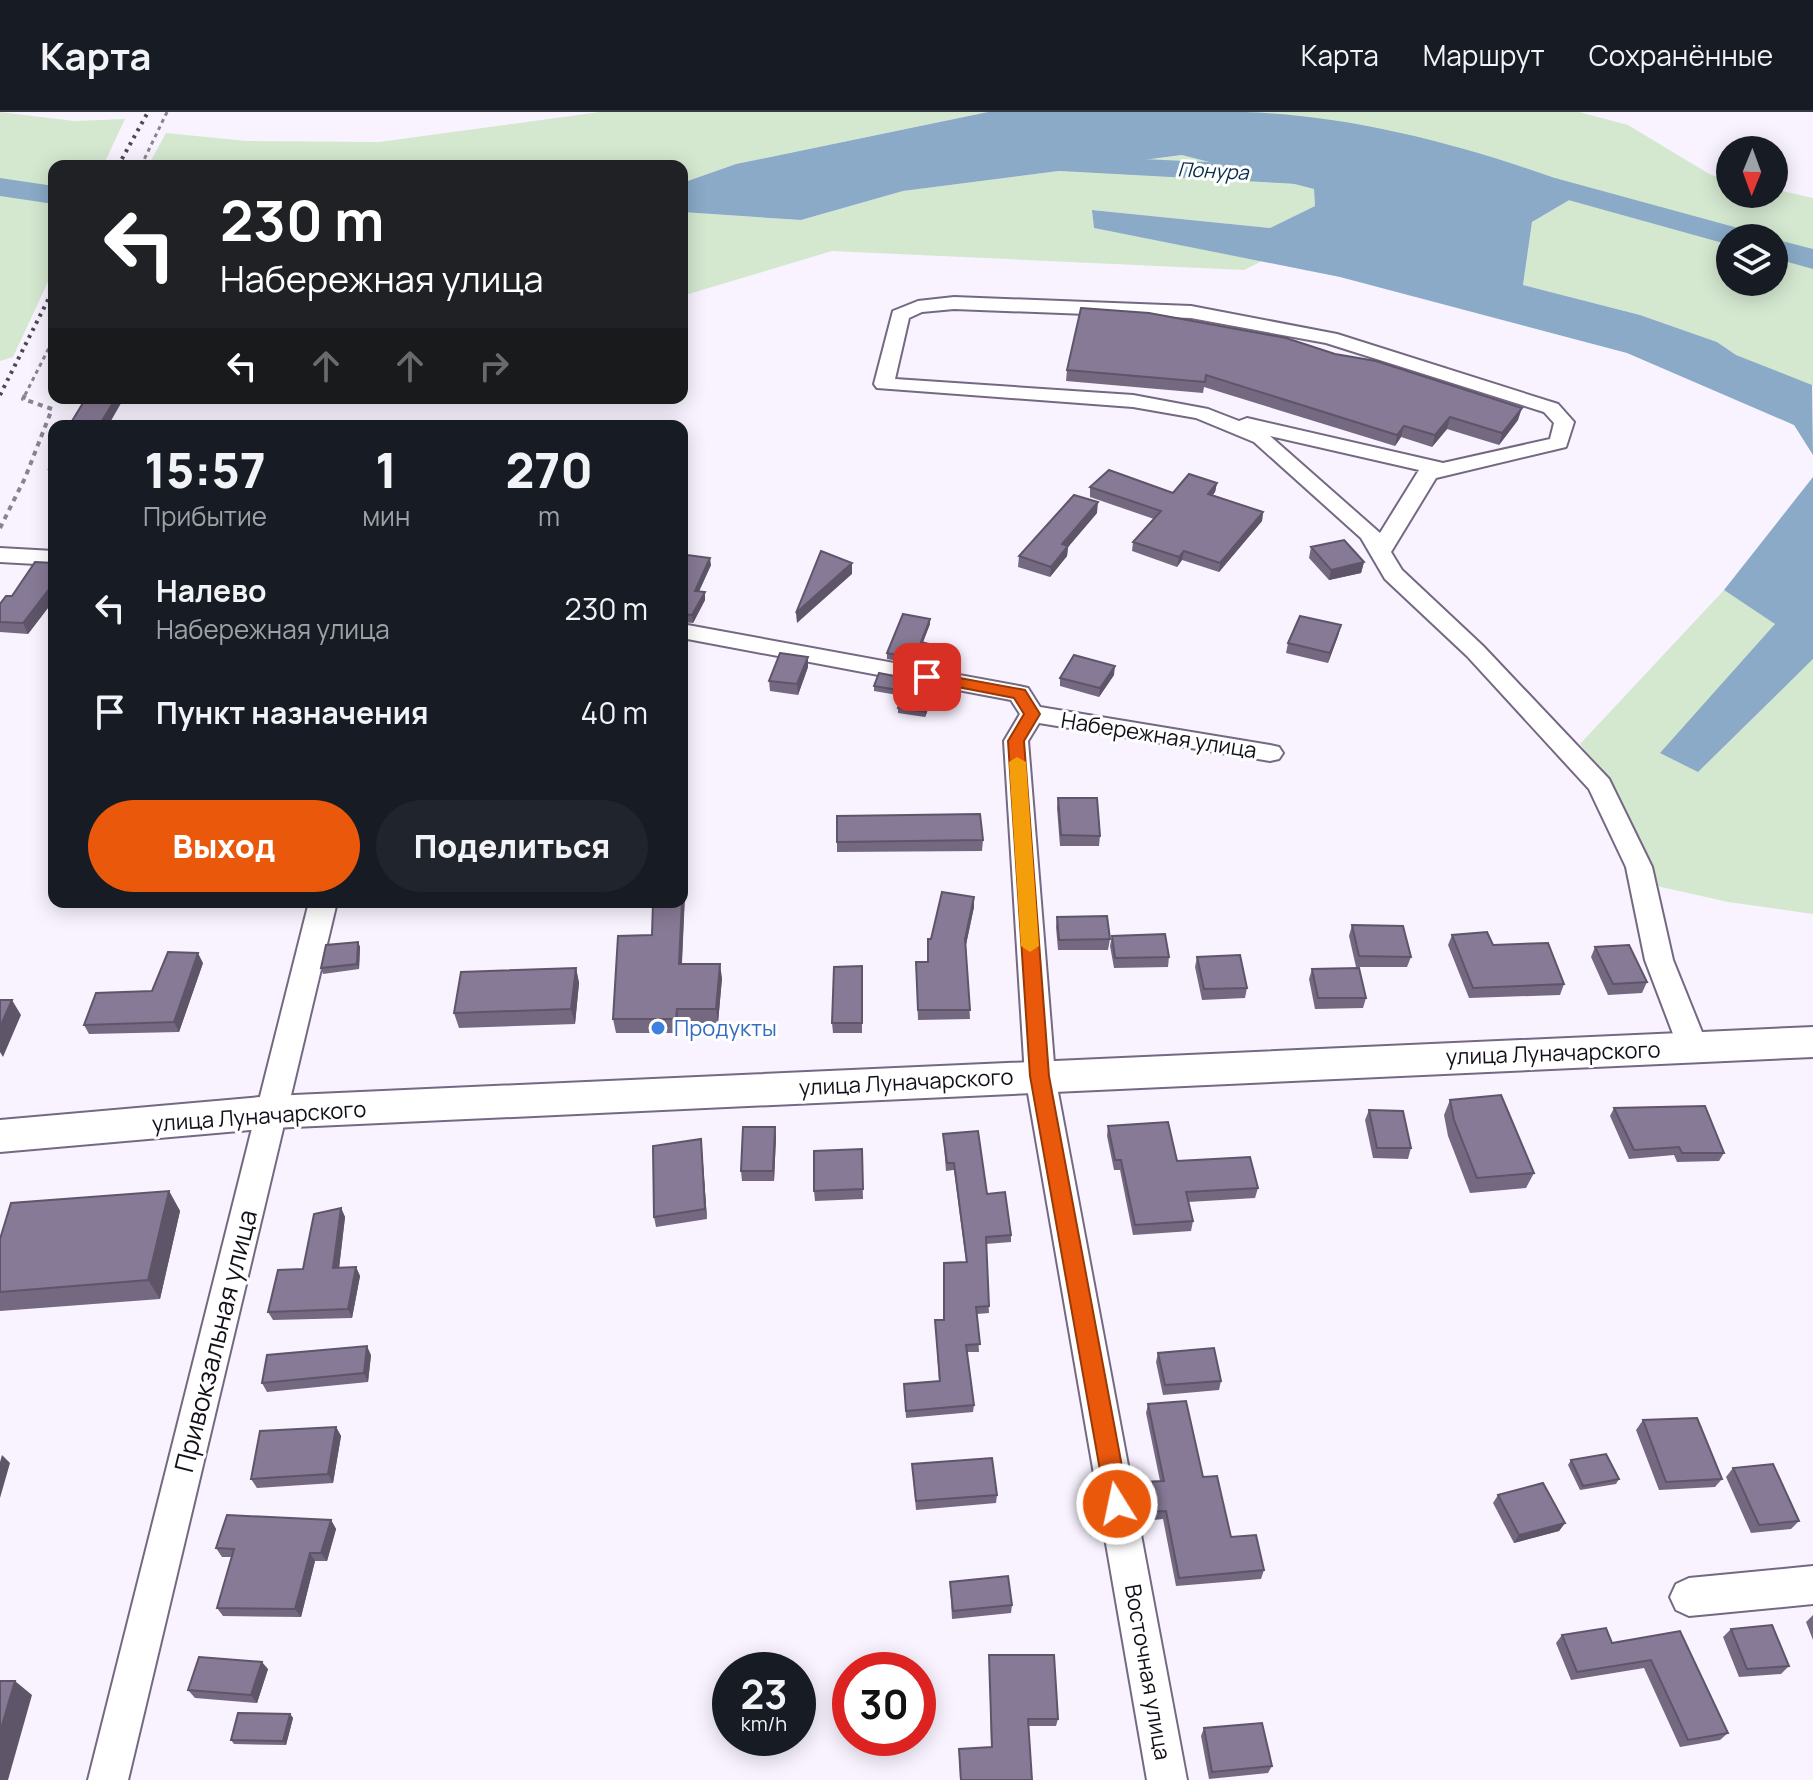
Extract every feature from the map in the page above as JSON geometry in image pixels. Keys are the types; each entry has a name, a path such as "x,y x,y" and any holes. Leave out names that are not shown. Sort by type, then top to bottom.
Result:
{"main road":[{"name":"улица Луначарского","path":"0,1136 272,1112 1813,1042"}],"street":[{"path":"1380,552 1428,473 1559,443 1564,422 1551,408 1330,338 1191,312 954,303 918,307 900,315 884,384 1133,401 1201,413 1441,469"},
{"path":"1201,413 1261,438 1370,534 1393,574 1475,651 1600,785 1639,867 1659,960 1693,1047"},
{"path":"0,555 48,558"},
{"name":"Набережная улица","path":"688,632 1019,694 1032,714 1270,753"},
{"name":"Восточная улица","path":"1032,714 1016,741 1040,1076 1167,1780"},
{"name":"Привокзальная улица","path":"108,1780 322,908"},
{"path":"1689,1597 1813,1585"}],"path":[{"path":"144,160 167,112"},
{"path":"0,528 25,478 52,409 23,399 48,350"}],"green space":[{"path":"0,112 74,121 125,119 106,160 48,160 48,282 13,357 0,361"},
{"path":"600,112 988,112 736,164 688,181 688,160 151,160 166,133 247,141 379,142"},
{"path":"1247,112 1579,112 1628,125 1716,176 1716,208 1788,208 1788,192 1813,198 1813,386 1736,355 1717,342 1640,315 1523,285 1532,222 1571,199 1419,138 1357,125"},
{"path":"1183,155 1314,189 1315,206 1270,228 1093,210 1094,228 1262,261 1244,270 832,251 688,294 688,212 801,220 903,191"},
{"path":"1724,590 1775,623 1698,771 1813,659 1813,914 1728,902 1657,886 1609,780 1580,744"}],"water":[{"path":"988,112 1245,112 1328,120 1411,135 1492,157 1571,184 1571,199 1532,222 1523,285 1640,315 1717,342 1736,355 1812,385 1813,455 1794,425 1627,353 1340,277 1094,228 1092,210 1270,228 1315,206 1314,189 1182,155 903,191 801,220 688,212 688,181 736,164"},
{"path":"1813,477 1813,659 1698,772 1660,753 1775,624 1724,590"}],"building":[{"path":"1081,308 1149,313 1286,338 1335,354 1376,361 1522,408 1502,433 1450,417 1435,435 1404,426 1397,435 1206,375 1205,382 1067,370"},
{"path":"82,404 112,404 102,420 73,420"},
{"path":"1109,470 1173,493 1189,474 1217,483 1208,494 1263,512 1220,563 1184,551 1179,557 1133,542 1161,511 1090,487"},
{"path":"1074,495 1098,502 1062,544 1068,546 1051,567 1019,556"},
{"path":"1344,540 1364,562 1331,570 1311,547"},
{"path":"821,551 852,563 796,613"},
{"path":"688,555 710,558 695,591 705,592 692,615 688,615"},
{"path":"35,562 48,563 48,591 23,623 0,622 0,604 6,596 12,596"},
{"path":"903,614 930,619 921,642 949,649 943,664 887,653"},
{"path":"1300,616 1341,625 1330,653 1288,643"},
{"path":"780,653 808,657 797,684 769,681"},
{"path":"1074,655 1115,666 1100,688 1060,678"},
{"path":"879,673 936,684 925,712 898,708 904,691 874,686"},
{"path":"1058,798 1097,798 1100,836 1061,835"},
{"path":"980,814 983,840 837,842 837,816"},
{"path":"942,892 974,897 965,939 970,1010 918,1010 916,962 928,962 928,939 931,939"},
{"path":"653,908 682,908 679,964 720,964 716,1009 677,1009 676,1019 613,1019 618,936 652,935"},
{"path":"1107,916 1110,939 1059,940 1057,917"},
{"path":"1352,925 1403,926 1411,957 1359,956"},
{"path":"1487,932 1493,945 1548,943 1564,984 1473,988 1452,935"},
{"path":"1165,934 1169,957 1115,958 1112,936"},
{"path":"358,942 357,964 321,968 326,945"},
{"path":"1629,945 1647,982 1613,984 1595,947"},
{"path":"168,952 198,953 174,1022 84,1025 96,993 152,991"},
{"path":"1240,955 1247,988 1204,989 1197,957"},
{"path":"862,966 862,1023 832,1023 834,967"},
{"path":"576,968 571,1009 454,1013 461,972"},
{"path":"1359,968 1366,998 1318,998 1312,969"},
{"path":"0,1000 12,1000 0,1027"},
{"path":"1501,1095 1534,1173 1477,1178 1454,1120 1450,1100"},
{"path":"1705,1106 1724,1153 1682,1153 1679,1147 1634,1150 1614,1108"},
{"path":"1369,1110 1403,1111 1411,1148 1377,1148"},
{"path":"1168,1122 1177,1161 1250,1157 1258,1188 1186,1192 1193,1221 1135,1225 1121,1160 1115,1160 1108,1126"},
{"path":"743,1127 775,1127 773,1171 741,1171"},
{"path":"978,1131 987,1194 1005,1192 1011,1235 986,1237 989,1306 976,1307 980,1344 966,1345 974,1405 906,1411 904,1384 940,1381 935,1320 944,1320 944,1263 967,1262 954,1163 947,1163 943,1134"},
{"path":"701,1139 705,1209 654,1217 653,1146"},
{"path":"862,1149 863,1189 814,1191 814,1151"},
{"path":"169,1191 148,1280 0,1292 0,1239 11,1203"},
{"path":"341,1208 333,1268 356,1267 348,1309 268,1312 278,1270 303,1269 314,1214"},
{"path":"367,1346 364,1373 262,1383 267,1355"},
{"path":"1214,1348 1221,1381 1165,1385 1158,1353"},
{"path":"1186,1401 1203,1477 1217,1476 1231,1537 1256,1535 1264,1570 1179,1578 1166,1511 1147,1512 1142,1482 1164,1481 1148,1404"},
{"path":"1697,1418 1722,1479 1666,1482 1643,1420"},
{"path":"336,1427 328,1474 251,1479 260,1431"},
{"path":"1606,1454 1619,1479 1583,1486 1571,1460"},
{"path":"992,1458 997,1495 916,1501 912,1464"},
{"path":"1773,1464 1799,1521 1759,1525 1733,1468"},
{"path":"1543,1483 1565,1523 1519,1535 1498,1495"},
{"path":"227,1515 331,1520 321,1553 310,1553 295,1609 217,1608 234,1549 216,1548"},
{"path":"1008,1576 1012,1605 953,1611 950,1582"},
{"path":"1772,1625 1789,1666 1747,1669 1731,1629"},
{"path":"1606,1628 1612,1643 1680,1631 1728,1733 1688,1740 1651,1660 1577,1672 1562,1635"},
{"path":"989,1655 1054,1655 1058,1719 1028,1719 1032,1780 961,1780 959,1749 992,1747"},
{"path":"199,1657 262,1662 251,1695 188,1690"},
{"path":"0,1681 15,1681 0,1732"},
{"path":"238,1713 290,1714 283,1741 231,1740"},
{"path":"1262,1723 1272,1766 1212,1772 1204,1728"}],"waterway":[{"name":"Понура","path":"1034,163 1318,176"},
{"name":"Понура","path":"1506,185 1555,187 1716,232"},
{"name":"Понура","path":"0,187 48,194"},
{"name":"Понура","path":"1788,252 1813,259"}],"railway":[{"path":"121,160 148,112"},
{"path":"0,395 48,300"}],"slow traffic":[{"path":"1017,762 1030,946"}],"place":[{"name":"Продукты","path":"658,1028"}],"route":[{"path":"927,677 1019,694 1032,714 1016,741 1040,1076 1117,1504"}]}
